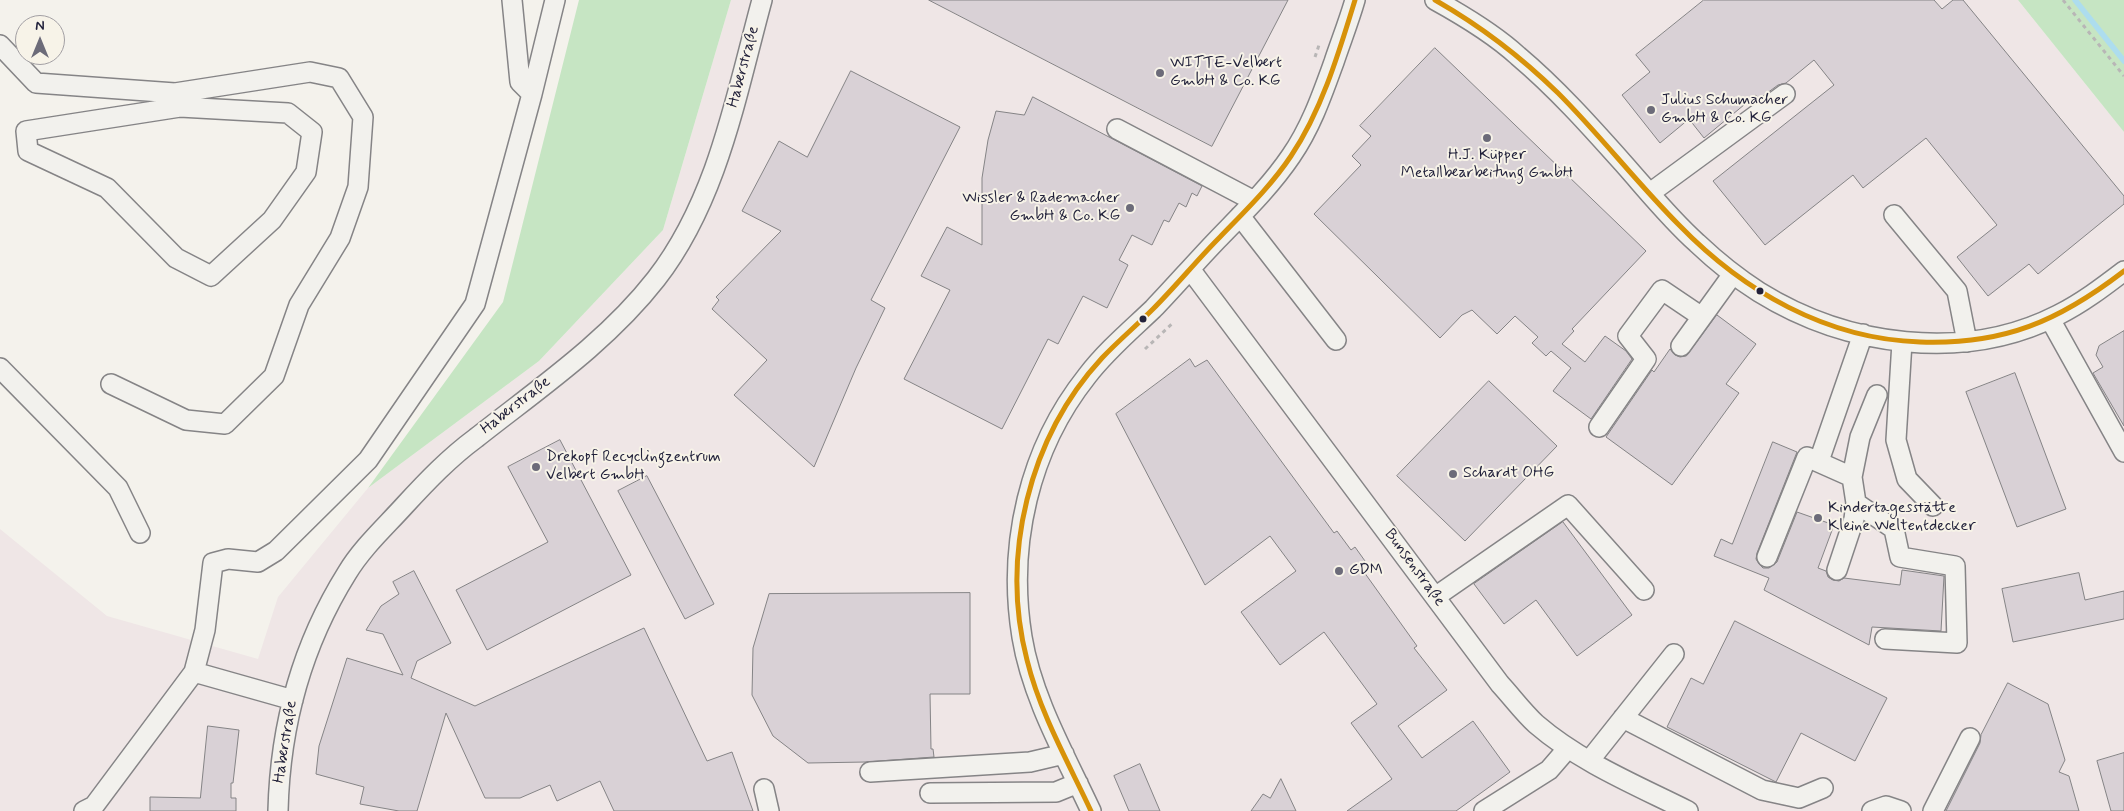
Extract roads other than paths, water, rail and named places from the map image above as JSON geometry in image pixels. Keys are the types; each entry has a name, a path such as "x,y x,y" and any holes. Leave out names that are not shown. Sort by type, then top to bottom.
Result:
{"street":[{"path":"512,0 520,82 532,94"},
{"path":"84,811 94,806 194,672 205,630 213,563 228,558 258,562 276,551 347,481 368,460 475,304 532,94 555,0"},
{"name":"Haberstraße","path":"278,811 282,746 302,666 326,611 348,571 377,535 438,470 476,438 517,408 616,323 655,280 672,257 696,212 716,164 762,0"},
{"path":"1091,811 1064,754 1032,678 1022,638 1018,608 1017,576 1019,546 1029,490 1048,440 1060,416 1087,375 1254,201 1292,154 1316,112 1355,0"},
{"path":"1435,0 1466,18 1518,55 1565,101 1695,241 1733,274 1758,291 1828,325 1902,342 1932,344 1967,342 1997,337 2050,319 2084,301 2124,271"},
{"path":"0,45 36,83 178,100 288,113 312,132 306,172 272,220 211,276 176,258 108,188 28,150 26,131 178,100 310,72 339,78 363,117 358,187 340,238 299,304 274,376 225,424 186,420 111,384"},
{"path":"1650,193 1785,94"},
{"path":"1117,129 1254,201"},
{"path":"1894,215 1957,291 1967,342"},
{"path":"1240,216 1336,340"},
{"name":"Bunsenstraße","path":"1190,269 1500,684 1536,723 1568,748 1608,772 1688,811"},
{"path":"1681,346 1733,274"},
{"path":"1599,427 1646,359 1628,336 1662,290 1702,317"},
{"path":"2050,319 2124,452"},
{"path":"1819,461 1863,334"},
{"path":"1902,342 1896,440 1907,480 1933,506"},
{"path":"0,368 118,488 140,533"},
{"path":"1837,570 1854,519 1856,503 1852,477 1860,437 1877,395"},
{"path":"1767,557 1807,457 1852,477"},
{"path":"1856,503 1894,530 1900,557 1955,566 1957,643 1885,639"},
{"path":"1435,597 1568,505 1644,590"},
{"path":"1589,761 1674,654"},
{"path":"194,672 293,700"},
{"path":"1623,718 1762,790 1798,798 1823,788"},
{"path":"1932,811 1970,738"},
{"path":"1484,811 1549,770 1568,748"},
{"path":"870,772 1030,762 1064,754"},
{"path":"930,793 1056,792 1078,784"},
{"path":"764,789 769,811"},
{"path":"1872,811 1886,806 1901,811"}],"waterway":[{"path":"2075,0 2124,61"}],"place":[{"name":"WITTE-Velbert GmbH & Co. KG","path":"1160,73"},
{"name":"Julius Schumacher GmbH & Co. KG","path":"1651,110"},
{"name":"H.J. Küpper Metallbearbeitung GmbH","path":"1487,138"},
{"name":"Wissler & Rademacher GmbH & Co. KG","path":"1130,208"},
{"name":"Drekopf Recyclingzentrum Velbert GmbH","path":"536,467"},
{"name":"Schardt OHG","path":"1453,474"},
{"name":"Kindertagesstätte Kleine Weltentdecker","path":"1818,518"},
{"name":"GDM","path":"1339,571"}]}
